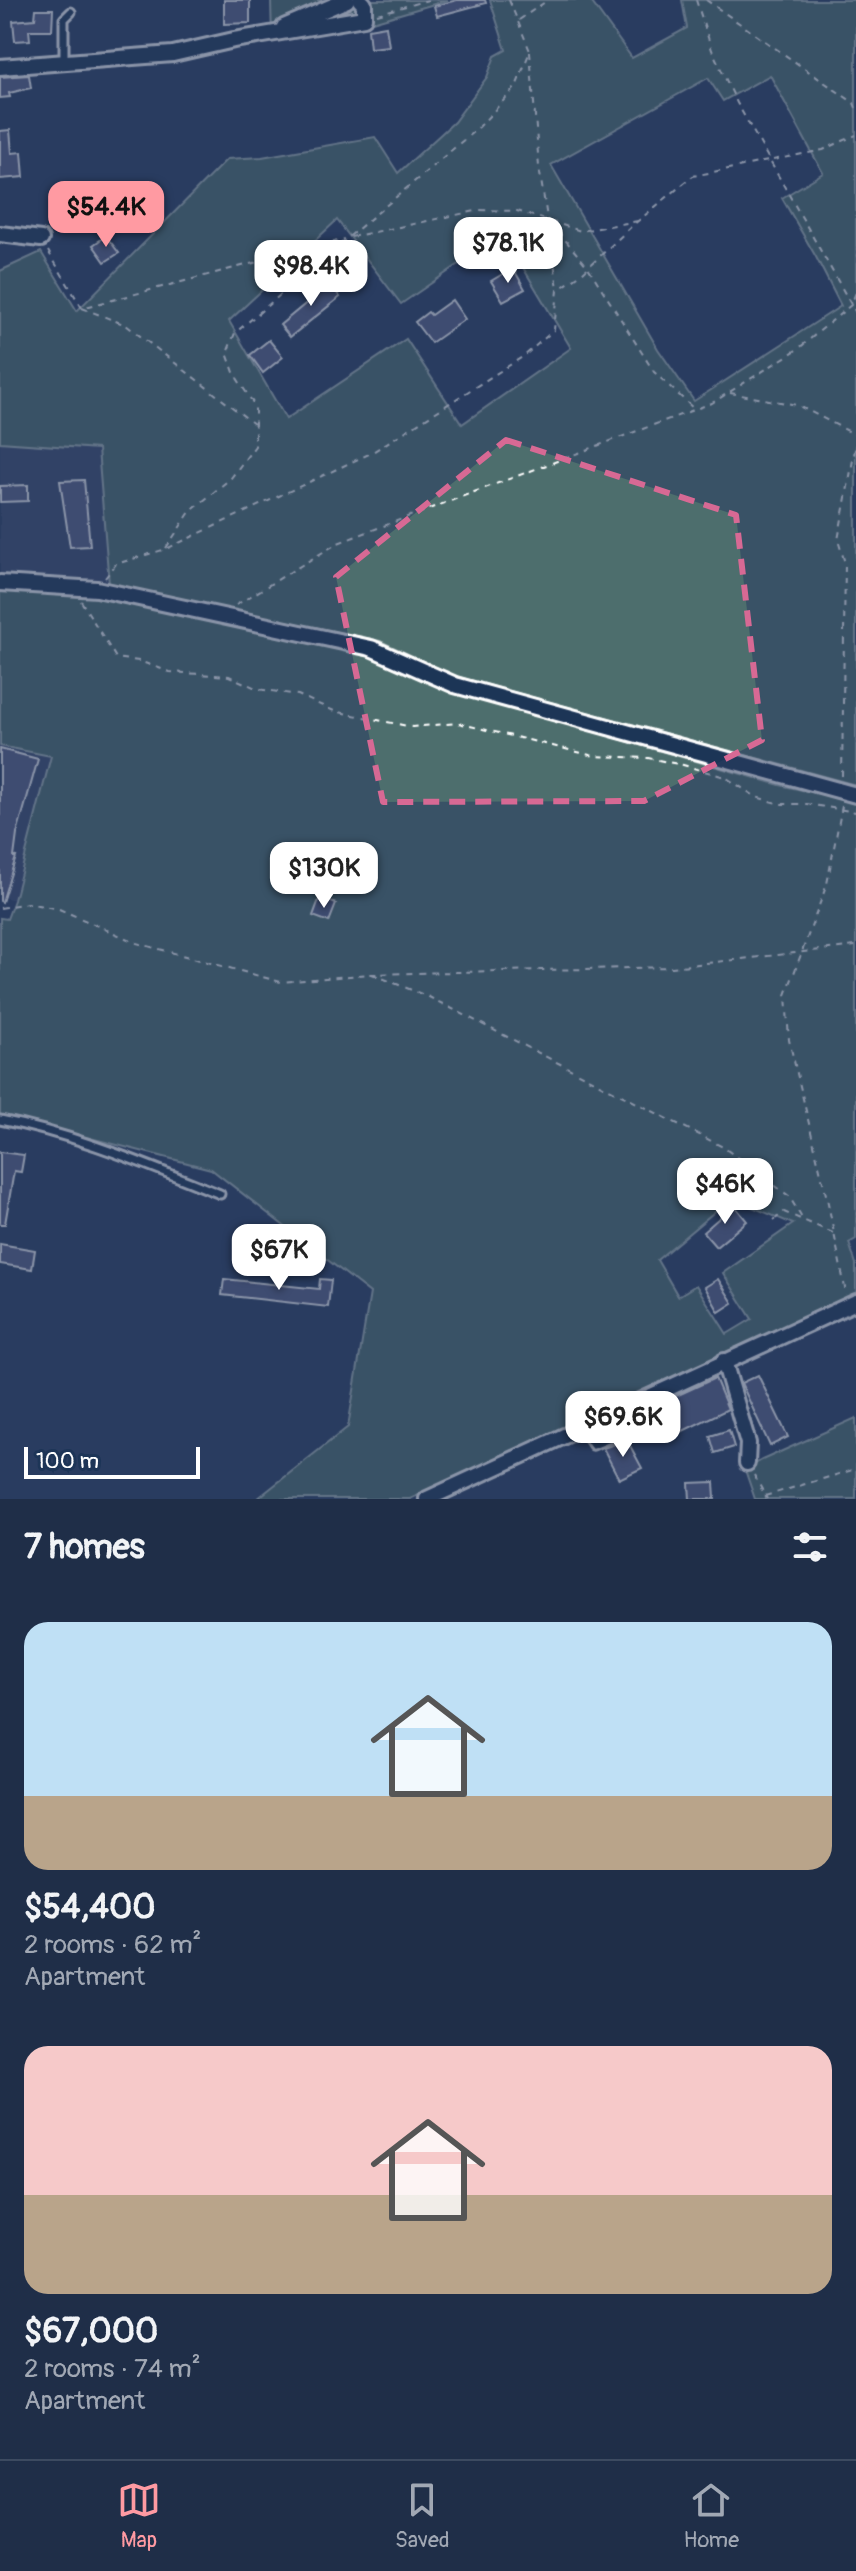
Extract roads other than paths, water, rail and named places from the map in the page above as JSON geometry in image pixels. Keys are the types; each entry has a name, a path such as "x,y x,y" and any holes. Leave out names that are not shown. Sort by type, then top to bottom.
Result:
{"street":[{"path":"273,33 302,17 347,0"},
{"path":"0,67 173,54 364,18 364,4 360,0"},
{"path":"0,234 41,239"},
{"path":"0,583 97,589 371,648 455,685 849,793"},
{"path":"427,1499 852,1303"},
{"path":"724,1361 748,1443 747,1463"}],"lane":[{"path":"64,62 64,19 71,12"},
{"path":"0,1120 125,1157 220,1194"},
{"path":"581,1427 593,1445 664,1415"}]}
